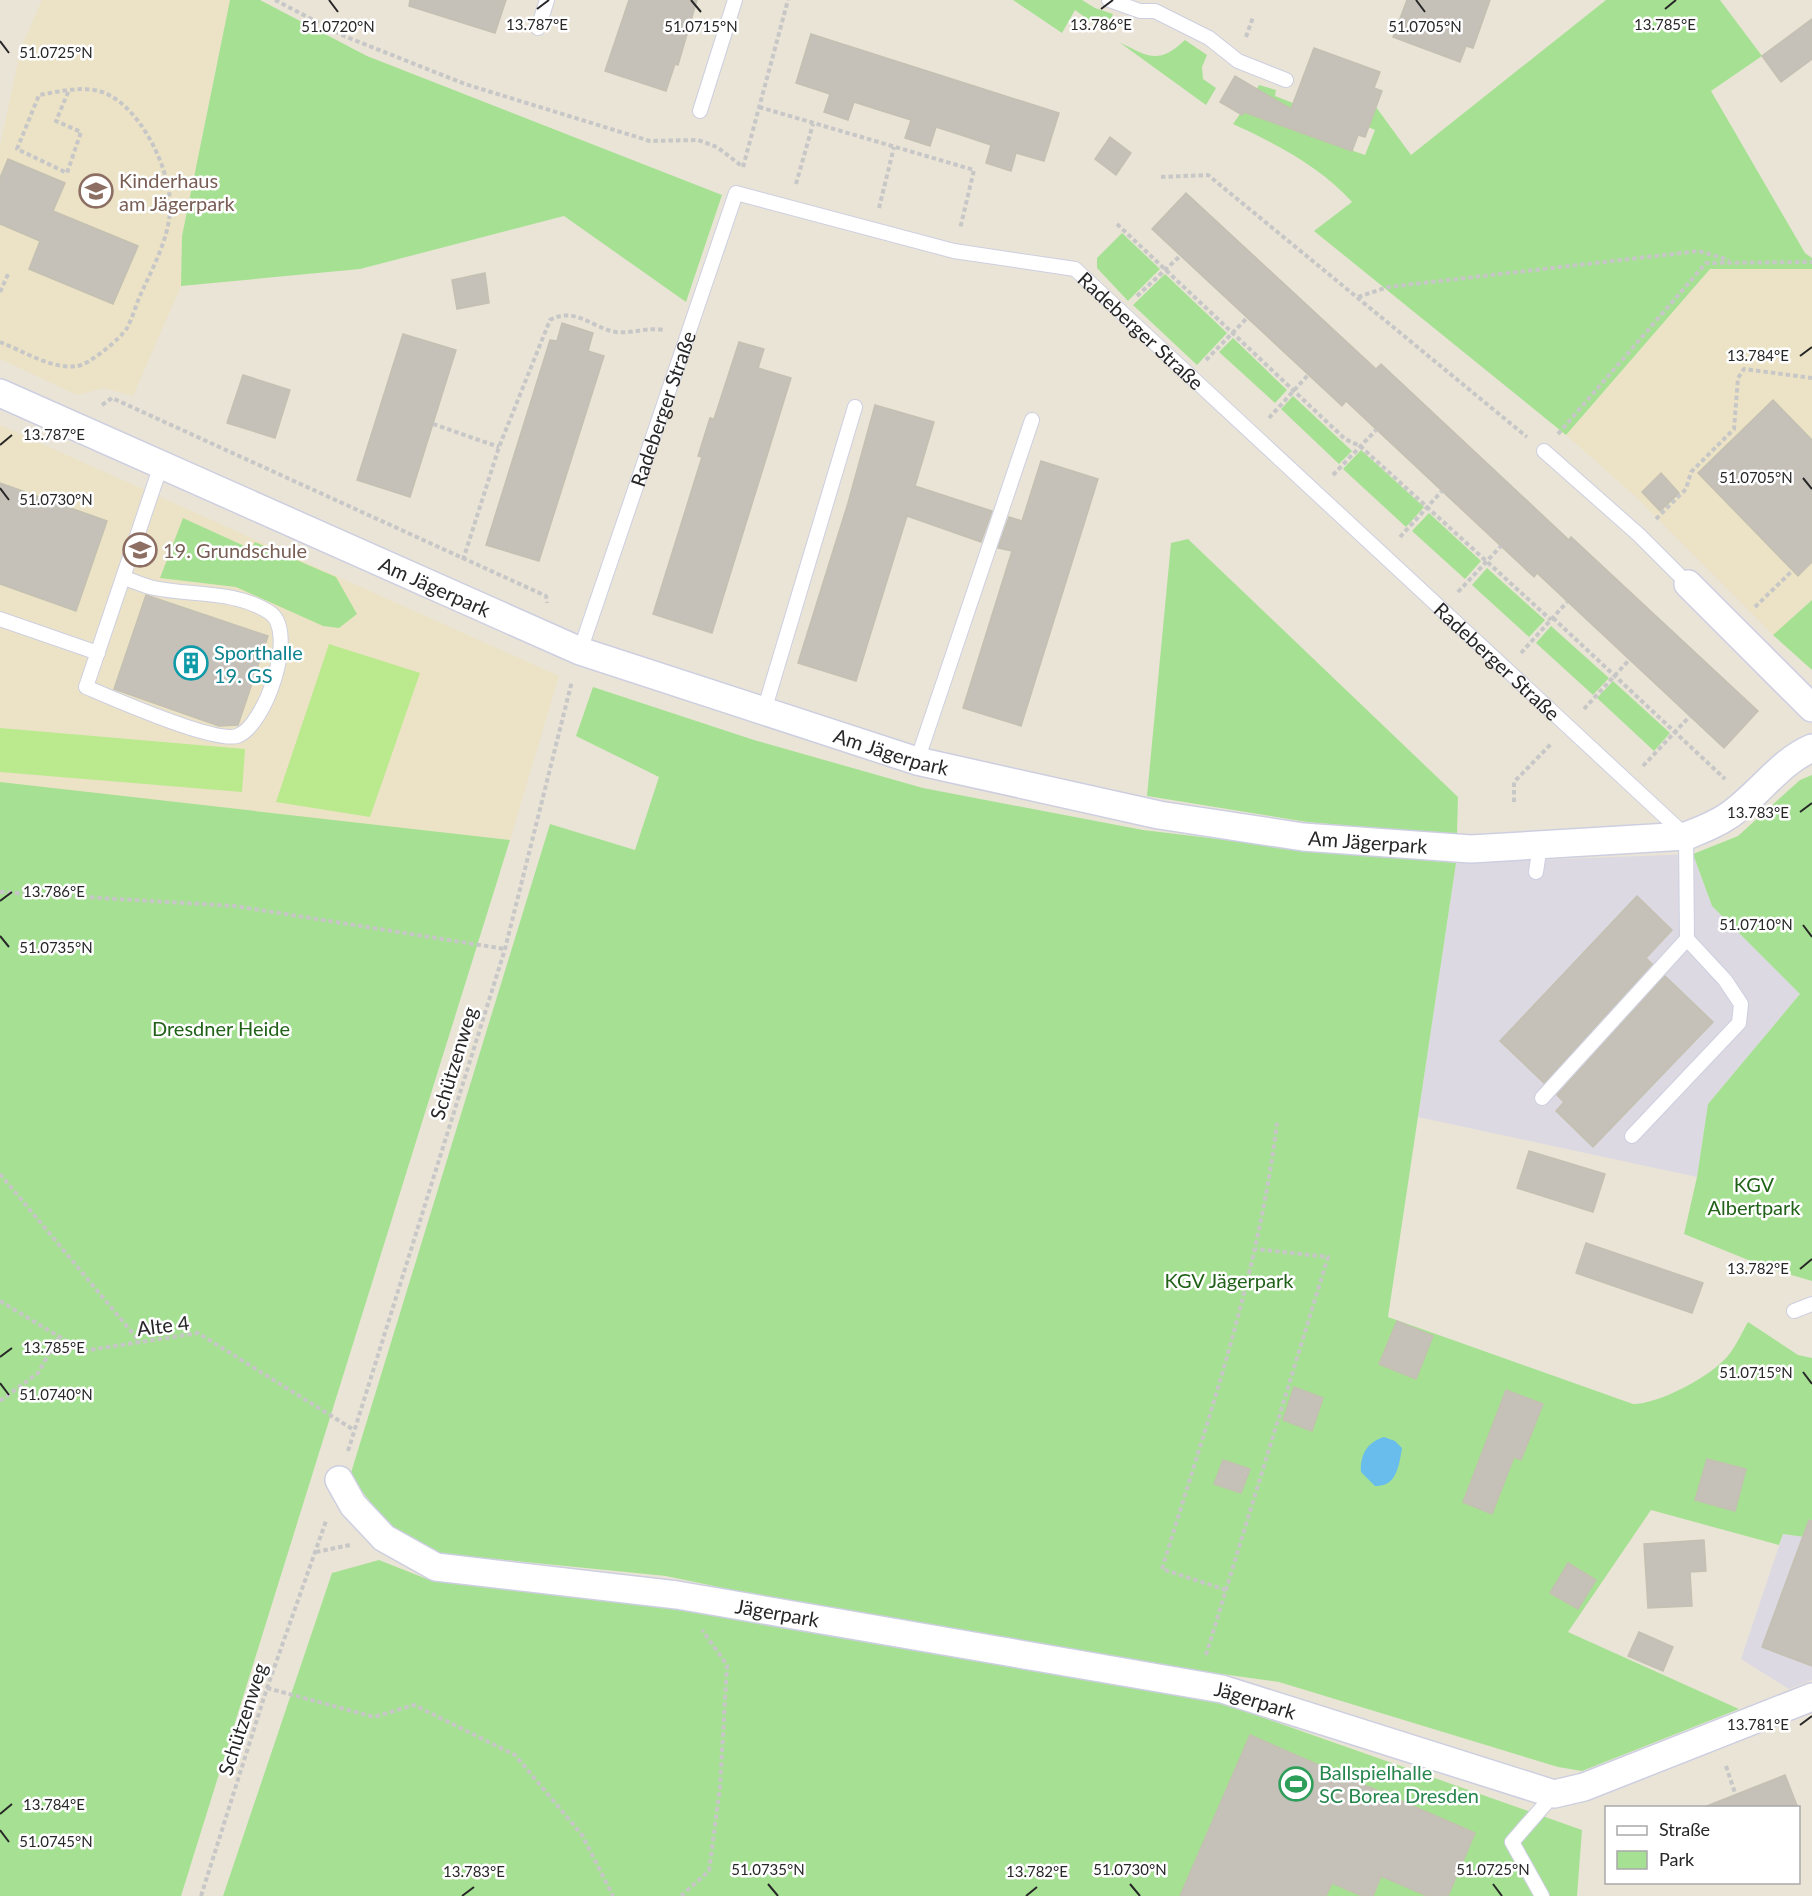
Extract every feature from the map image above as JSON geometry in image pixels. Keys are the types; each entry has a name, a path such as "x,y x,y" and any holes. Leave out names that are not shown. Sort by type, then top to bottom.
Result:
{"street":[{"name":"Am Jägerpark","path":"0,393 580,651 917,761 1159,815 1303,837 1471,849 1686,836 1707,828 1730,815 1791,760 1812,748"},
{"path":"1688,584 1812,708"},
{"name":"Jägerpark","path":"339,1480 353,1505 384,1538 436,1567 677,1595 1222,1689 1554,1794"},
{"path":"1554,1794 1584,1787 1812,1696"}],"lane":[{"path":"538,28 547,0"},
{"path":"700,111 735,0"},
{"path":"1109,0 1140,11 1155,11 1209,38 1238,61 1286,80"},
{"name":"Radeberger Straße","path":"580,651 736,193 954,251 1075,268 1686,836"},
{"path":"764,711 855,407"},
{"path":"917,761 1032,420"},
{"path":"1544,451 1639,535 1688,584"},
{"path":"124,578 153,588 210,592 272,613 279,624 279,666 260,713 239,736 230,737 148,713 86,687 161,465"},
{"path":"0,619 98,653"},
{"path":"1632,1136 1739,1023 1741,1004 1725,980 1687,939 1686,836"},
{"path":"1536,872 1540,845"},
{"path":"1542,1098 1687,939"},
{"path":"1794,1311 1812,1304"},
{"path":"1542,1896 1512,1842 1554,1794"}],"path":[{"path":"275,0 344,36 465,84 650,141 698,140 717,147 743,167"},
{"path":"746,156 788,0"},
{"path":"0,342 62,367 79,366 94,358 126,329 163,245 170,213 169,191 159,155 127,107 95,90 69,90 39,95 16,149 67,173 81,132 56,121 69,90"},
{"path":"759,107 974,170 961,226"},
{"path":"802,162 813,124"},
{"path":"880,203 894,147"},
{"path":"1161,177 1208,175 1544,451 1706,263 1812,262"},
{"path":"1117,224 1345,439 1360,446 1486,562 1615,675 1722,777"},
{"path":"1357,297 1388,287 1699,250 1731,261"},
{"path":"1136,298 1180,256"},
{"path":"0,292 9,272"},
{"path":"452,595 499,447 550,320 560,315 574,315 617,332 651,328 686,335"},
{"path":"1208,358 1247,318"},
{"path":"1639,535 1686,489 1691,472 1734,429 1738,378 1743,369 1812,378"},
{"path":"1254,434 1308,375"},
{"path":"75,426 112,398 546,596 548,607"},
{"path":"433,424 499,447"},
{"path":"1317,493 1376,430"},
{"path":"1384,555 1442,491"},
{"path":"1442,609 1501,546"},
{"path":"1732,628 1792,571"},
{"path":"1507,669 1567,602"},
{"name":"Schützenweg","path":"339,1480 505,949 580,651"},
{"path":"1514,802 1514,782 1629,660"},
{"path":"1654,755 1690,716"},
{"path":"0,892 235,906 505,949"},
{"path":"1226,1590 1162,1569 1237,1325 1256,1249 1277,1123"},
{"path":"0,1174 140,1342"},
{"path":"1197,1685 1328,1257 1256,1249"},
{"name":"Alte 4","path":"0,1300 58,1338 83,1351 198,1334 354,1430"},
{"path":"0,1401 39,1373 58,1338"},
{"name":"Schützenweg","path":"201,1896 267,1688 316,1552"},
{"path":"677,1595 727,1665 720,1787 709,1871 681,1896"},
{"path":"267,1688 374,1718 414,1705 515,1755 582,1835 613,1896"},
{"path":"1730,1764 1724,1766 1735,1793"}],"shaded area":[{"name":"Kinderhaus am Jägerpark","path":"42,0 230,0 182,236 181,286 133,396 104,388 77,395 0,359 0,146 21,48"},
{"path":"1710,269 1812,269 1812,600 1773,635 1634,495 1566,435"},
{"name":"19. Grundschule","path":"0,425 559,676 510,840 0,788"},
{"path":"1693,854 1712,906 1800,994 1708,1104 1697,1177 1418,1117 1456,863"},
{"path":"1783,1534 1812,1538 1812,1680 1789,1689 1741,1659"}],"green space":[{"path":"230,0 260,0 367,56 722,195 686,302 564,216 360,269 181,286 182,236"},
{"path":"1013,0 1082,0 1095,8 1113,14 1105,32 1075,10 1062,33"},
{"path":"1606,0 1720,0 1762,56 1711,91 1805,253 1812,258 1812,269 1710,269 1566,435 1314,231 1352,202 1340,189 1297,157 1233,124 1240,114 1242,115 1259,85 1276,90 1275,96 1293,103 1285,127 1365,155 1375,130 1368,127 1376,107 1411,155"},
{"path":"1185,40 1207,55 1202,67 1203,79 1216,88 1206,105 1119,42 1146,55 1160,56 1176,48"},
{"path":"1122,233 1160,269 1128,301 1097,268 1097,258"},
{"path":"1165,274 1227,333 1197,365 1133,305"},
{"path":"1233,338 1287,390 1275,403 1219,352"},
{"path":"1293,396 1352,451 1339,464 1281,409"},
{"path":"1361,450 1424,507 1406,527 1343,469"},
{"path":"1429,513 1481,561 1465,579 1412,531"},
{"path":"183,518 251,549 255,542 336,577 357,614 339,628 323,626 236,587 160,578"},
{"path":"1188,539 1458,797 1457,835 1307,822 1147,796 1171,543"},
{"path":"1487,568 1545,620 1529,637 1472,585"},
{"path":"1812,600 1812,670 1773,635"},
{"path":"1551,626 1609,678 1593,695 1536,643"},
{"path":"329,644 420,673 370,817 276,802"},
{"path":"1613,681 1670,733 1654,751 1597,698"},
{"name":"KGV Jägerpark","path":"593,687 754,740 923,788 1143,830 1301,849 1456,863 1388,1317 1633,1404 1668,1395 1715,1368 1727,1357 1748,1322 1798,1355 1812,1358 1812,1538 1783,1534 1779,1545 1651,1510 1568,1632 1739,1709 1582,1771 1558,1767 1279,1682 962,1638 666,1576 436,1553 387,1523 350,1476 550,824 635,850 659,777 576,736"},
{"path":"0,728 245,749 242,792 0,772"},
{"name":"KGV Albertpark","path":"1812,775 1812,1281 1768,1268 1684,1234 1697,1177 1708,1104 1800,994 1712,906 1693,854 1738,836 1800,780"},
{"name":"Dresdner Heide","path":"0,782 510,840 181,1896 0,1896"},
{"path":"379,1560 432,1581 661,1607 1219,1702 1582,1830 1577,1896 223,1896 332,1573"}],"water":[{"path":"1384,1437 1395,1441 1402,1448 1401,1455 1396,1474 1392,1479 1388,1483 1375,1486 1361,1472 1362,1460 1369,1446"}],"building":[{"path":"410,0 506,0 495,33 409,6"},
{"path":"629,0 697,0 678,65 675,64 666,91 605,71"},
{"path":"1407,0 1490,0 1473,48 1466,46 1460,62 1393,37"},
{"path":"1812,19 1812,59 1781,82 1762,56"},
{"path":"811,34 1059,113 1044,161 1016,153 1011,171 986,163 991,145 936,127 930,146 905,138 911,120 854,102 848,120 824,112 830,94 796,83"},
{"path":"1314,48 1380,72 1374,88 1382,91 1365,137 1358,135 1352,151 1244,112 1242,115 1220,102 1235,76 1291,109"},
{"path":"1110,137 1131,153 1116,175 1095,159"},
{"name":"Kinderhaus am Jägerpark","path":"8,159 65,183 53,211 138,246 113,304 29,269 40,241 0,224 0,178"},
{"path":"1186,193 1376,369 1381,364 1569,540 1571,537 1758,711 1724,748 1537,573 1534,577 1346,401 1342,406 1152,229"},
{"path":"485,273 489,303 457,309 452,280"},
{"path":"562,323 593,333 588,351 604,356 539,561 486,545 550,340 557,341"},
{"path":"403,334 456,350 410,497 357,480"},
{"path":"739,342 764,349 758,368 791,378 712,633 653,614 702,457 698,456 710,418 714,419"},
{"path":"243,375 290,390 275,438 227,423"},
{"path":"1773,400 1812,440 1812,562 1798,576 1698,473"},
{"path":"875,405 934,422 915,486 992,511 981,542 907,516 856,681 798,663 848,503"},
{"path":"1041,461 1098,479 1021,726 963,708 1012,551 998,548 1009,517 1022,521"},
{"path":"1661,473 1679,493 1660,511 1642,492"},
{"name":"19. Grundschule","path":"0,483 107,521 76,611 0,584"},
{"name":"Sporthalle 19. GS","path":"146,595 268,636 238,725 219,726 114,689"},
{"path":"1637,896 1672,930 1646,958 1652,964 1544,1083 1500,1041"},
{"path":"1665,976 1713,1022 1593,1147 1556,1111 1564,1102 1557,1095"},
{"path":"1529,1151 1605,1174 1593,1212 1517,1188"},
{"path":"1586,1243 1703,1283 1692,1313 1576,1273"},
{"path":"1397,1321 1433,1336 1416,1379 1379,1364"},
{"path":"1294,1387 1323,1398 1312,1431 1283,1420"},
{"path":"1506,1390 1543,1404 1521,1460 1514,1457 1492,1514 1463,1502"},
{"path":"1707,1459 1746,1469 1735,1511 1695,1500"},
{"path":"1223,1460 1250,1469 1241,1493 1214,1484"},
{"path":"1809,1520 1812,1521 1812,1666 1762,1647"},
{"path":"1704,1540 1706,1571 1690,1572 1692,1606 1648,1608 1644,1544"},
{"path":"1568,1563 1596,1580 1578,1609 1550,1593"},
{"path":"1639,1632 1673,1647 1663,1671 1628,1656"},
{"name":"Ballspielhalle SC Borea Dresden","path":"1250,1735 1475,1833 1448,1896 1427,1896 1381,1876 1373,1896 1362,1896 1332,1883 1326,1896 1180,1896"},
{"path":"1785,1775 1797,1806 1707,1806"}],"place":[{"name":"Kinderhaus am Jägerpark","path":"96,191"},
{"name":"19. Grundschule","path":"140,550"},
{"name":"Sporthalle 19. GS","path":"191,663"},
{"name":"Ballspielhalle SC Borea Dresden","path":"1296,1784"}]}
